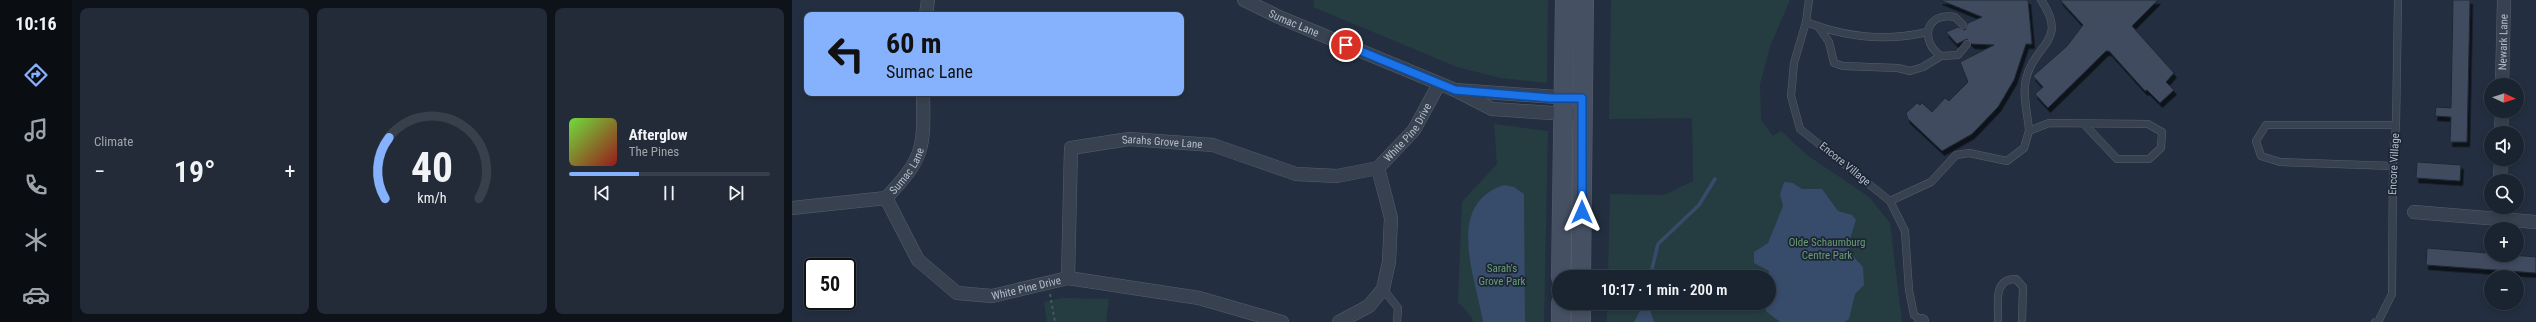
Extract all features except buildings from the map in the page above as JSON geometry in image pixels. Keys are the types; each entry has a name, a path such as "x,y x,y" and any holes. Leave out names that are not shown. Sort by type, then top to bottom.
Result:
{"main road":[{"path":"1561,270 1565,0"},
{"path":"1581,270 1584,0"},
{"path":"1561,310 1561,322"},
{"path":"1581,310 1581,322"}],"street":[{"path":"926,12 928,0"},
{"name":"Sumac Lane","path":"1244,0 1279,17 1455,90 1563,106 1582,106"},
{"name":"Newark Lane","path":"2502,78 2504,0"},
{"name":"White Pine Drive","path":"1347,320 1369,306 1383,289 1389,262 1390,218 1378,168 1414,130 1439,84"},
{"name":"Sumac Lane","path":"792,208 886,198 908,175 918,156 924,136 923,96"},
{"name":"Sumac Lane","path":"1563,106 1582,106"},
{"name":"Sarahs Grove Lane","path":"1068,278 1071,148 1137,140 1213,145 1296,174 1337,176 1378,168"},
{"name":"White Pine Drive","path":"886,198 918,260 957,293 992,296 1068,278 1199,298 1282,322"},
{"path":"2414,212 2484,213"},
{"path":"2504,214 2536,222"}],"lane":[{"name":"Encore Village","path":"1809,0 1806,22 1794,63 1790,96 1800,129 1890,201 1905,231 1909,290 1914,315 1923,322"},
{"path":"1890,201 1931,182 1956,155 1969,153 2007,161 2024,148 2029,131 2025,93 2026,79 2036,56 2052,35 2052,19 2041,0"},
{"name":"Encore Village","path":"2375,322 2379,320 2392,294 2393,166 2396,125 2398,0"},
{"path":"1941,56 1933,48 1927,32 1932,22 1943,16 1956,16 1963,25"},
{"path":"1806,22 1859,36 1909,36 1927,32"},
{"path":"1818,26 1829,42 1834,63 1843,66 1898,68 1910,71 1923,67 1941,56 1958,55 1967,44"},
{"path":"2029,131 2049,123 2148,124 2162,132 2161,148 2149,159 2118,159 2084,124"},
{"path":"2393,166 2280,162 2261,156 2256,141 2266,125 2396,125"},
{"path":"1998,322 2000,287 2002,282 2012,279 2021,282 2023,288 2022,322"},
{"path":"1383,289 1398,308 1398,322"}],"path":[{"path":"1048,283 1054,322"}],"green space":[{"path":"1314,0 1548,0 1547,83 1501,78 1457,67 1313,7"},
{"name":"Olde Schaumburg Centre Park","path":"1611,0 1790,0 1771,44 1760,84 1761,120 1773,136 1781,131 1807,155 1869,197 1890,223 1902,322 1607,322 1607,310 1776,310 1776,270 1608,270 1610,194 1664,195 1693,181 1692,118 1609,119"},
{"name":"Sarah's Grove Park","path":"1494,124 1548,131 1544,322 1473,322 1472,318 1458,302 1462,202 1497,164"},
{"path":"1061,298 1109,299 1106,322 1047,322 1044,302"}],"water":[{"path":"1784,182 1793,183 1802,189 1822,189 1838,211 1852,215 1856,220 1848,245 1852,255 1863,267 1864,285 1855,294 1849,319 1844,322 1780,322 1766,310 1776,310 1776,270 1767,270 1754,263 1754,252 1768,243 1783,206 1780,194"},
{"path":"1504,185 1514,187 1524,194 1525,322 1483,322 1471,265 1468,244 1469,225 1474,208 1486,195"},
{"path":"1640,310 1650,310 1654,322 1634,322"}],"waterway":[{"path":"1652,270 1658,244 1699,205 1715,179"}],"route":[{"path":"1346,45 1455,90 1550,98 1582,98 1582,212"}]}
